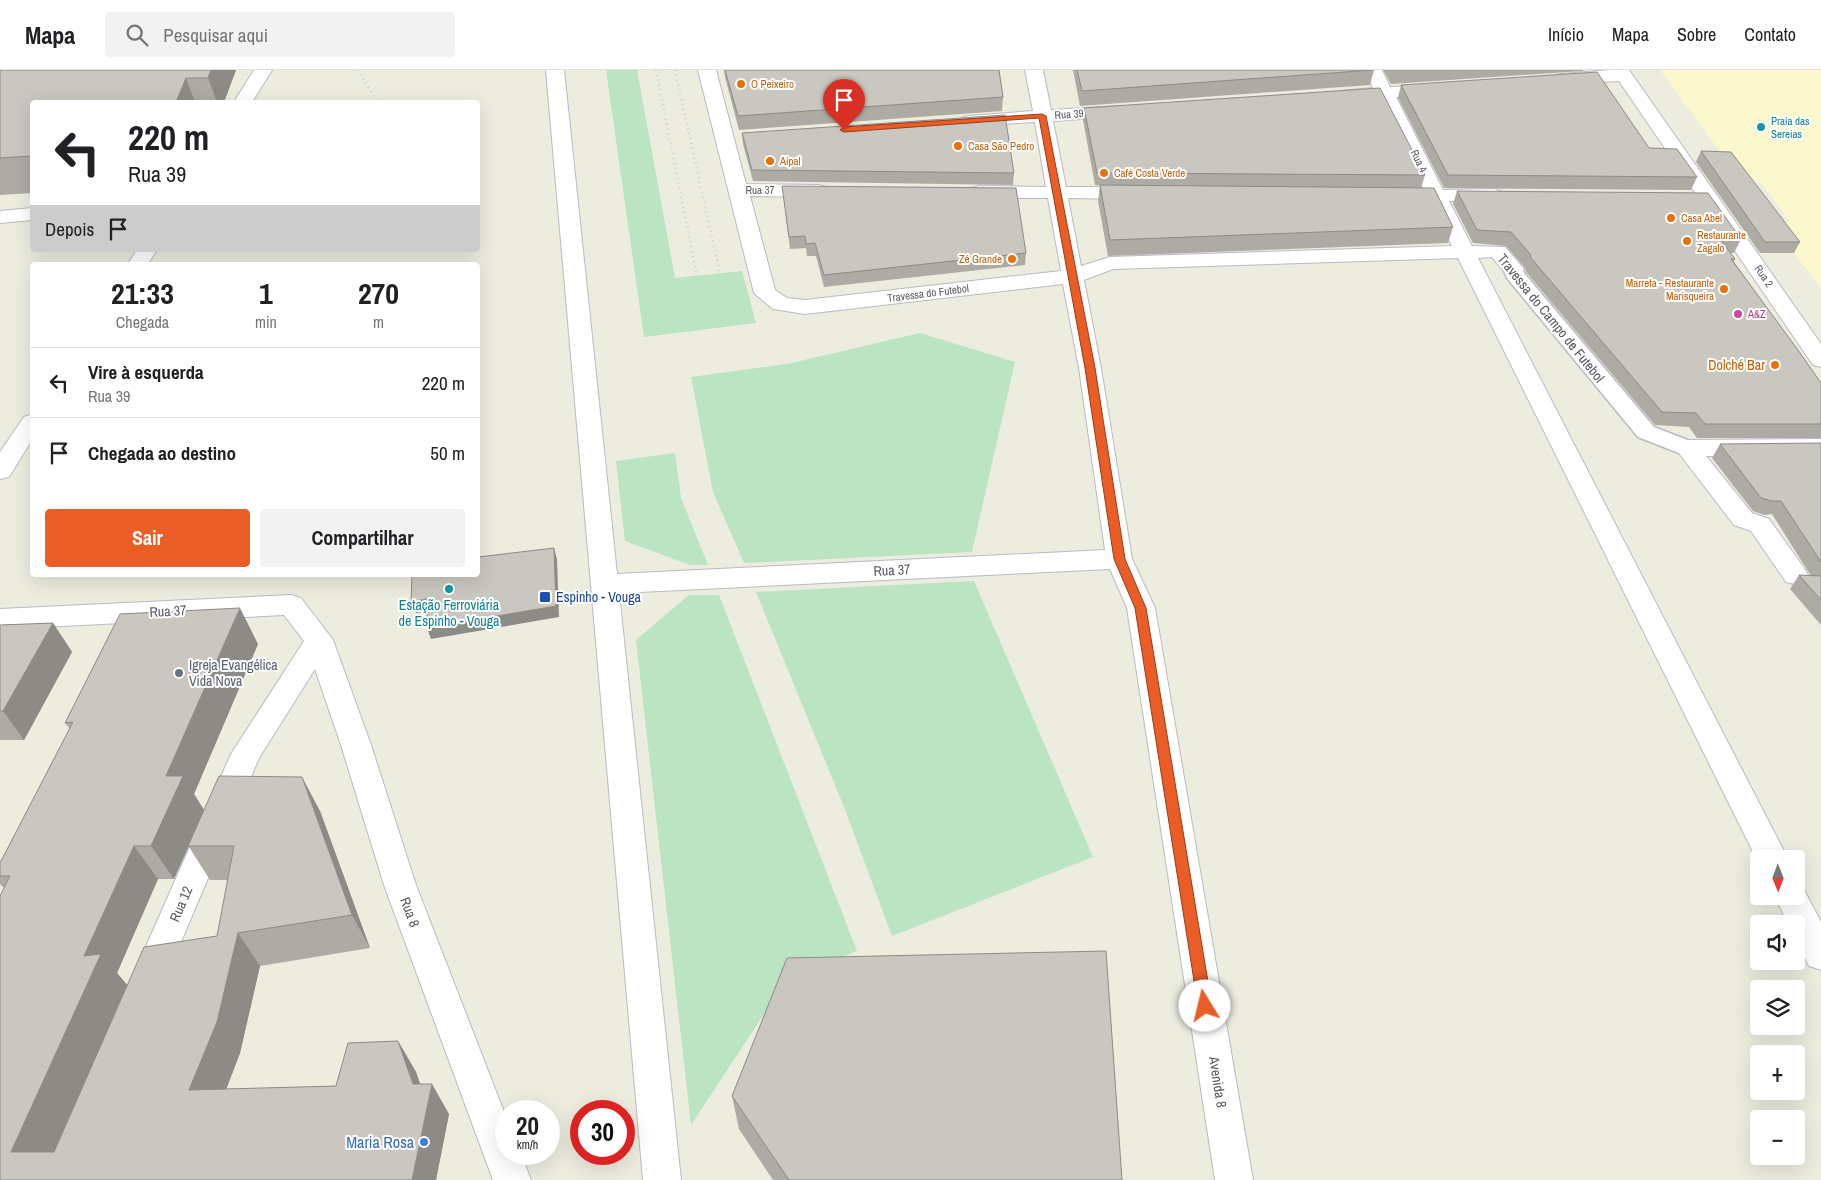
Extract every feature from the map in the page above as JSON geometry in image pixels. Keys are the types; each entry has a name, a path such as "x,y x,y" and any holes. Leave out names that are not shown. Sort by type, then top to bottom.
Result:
{"street":[{"path":"244,100 263,70"},
{"path":"555,70 581,358 605,584 662,1180"},
{"path":"707,70 739,190"},
{"name":"Avenida 8","path":"1034,70 1074,276 1119,559 1141,608 1234,1180"},
{"name":"Rua 4","path":"1373,70 1767,850"},
{"path":"1544,80 1622,72"},
{"name":"Rua 2","path":"1622,72 1821,360"},
{"path":"1326,96 1454,87"},
{"name":"Rua 39","path":"953,122 1140,109"},
{"path":"724,138 744,137"},
{"name":"Rua 37","path":"739,190 838,191"},
{"name":"Travessa do Futebol","path":"739,190 765,293 781,304 805,307 1074,276"},
{"path":"958,192 1157,193"},
{"path":"1376,196 1515,195"},
{"path":"1681,197 1710,198"},
{"path":"0,217 30,214"},
{"name":"Travessa do Campo de Futebol","path":"1074,276 1110,263 1498,251 1514,269 1514,274 1646,432 1687,448"},
{"path":"0,471 30,425"},
{"path":"1687,448 1821,447"},
{"path":"1687,448 1743,519 1760,524 1795,575"},
{"name":"Rua 37","path":"605,584 1119,559"},
{"name":"Rua 37","path":"0,619 291,604 318,640"},
{"name":"Rua 12","path":"136,1009 246,754 318,640"},
{"name":"Rua 8","path":"318,640 356,745 400,885 512,1180"},
{"path":"1796,905 1821,955"}],"green space":[{"path":"606,70 637,70 675,278 742,271 756,323 644,337"},
{"path":"920,333 1015,362 972,552 744,563 713,492 691,377 787,364"},
{"path":"675,453 681,498 708,565 690,565 625,541 616,461"},
{"path":"974,581 1093,857 892,936 844,807 756,592"},
{"path":"689,595 719,595 857,951 787,979 691,1125 636,640"}],"sand":[{"name":"Praia das Sereias","path":"1660,70 1821,70 1821,289 1771,222 1790,222 1761,183 1743,183"}],"building":[{"path":"0,70 211,70 208,78 186,78 177,100 30,100 30,156 0,158"},
{"path":"725,70 999,70 1003,97 738,116"},
{"path":"1077,70 1373,70 1082,91"},
{"path":"1597,72 1649,148 1677,149 1697,177 1448,175 1401,85"},
{"path":"1380,88 1425,175 1097,173 1084,108"},
{"path":"1005,115 1014,173 752,170 742,133"},
{"path":"1701,151 1731,152 1800,242 1765,242"},
{"path":"1100,185 1434,188 1453,227 1110,240"},
{"path":"782,186 1016,188 1026,253 824,275 815,243 806,244 805,236 789,237"},
{"path":"1457,191 1708,193 1741,239 1720,239 1735,259 1731,259 1821,383 1821,424 1705,424 1696,413 1662,412 1511,232 1477,230"},
{"path":"1821,443 1821,562 1781,501 1761,498 1720,444"},
{"path":"554,548 556,606 427,628 427,599 411,602 412,577 480,577 480,557"},
{"path":"1799,575 1821,576 1821,600"},
{"path":"240,608 166,776 183,776 151,846 134,846 84,956 101,954 11,1152 54,1152 144,947 217,936 234,846 188,846 219,776 302,777 352,915 238,933 217,1022 189,1090 336,1086 348,1043 398,1041 413,1084 432,1084 412,1180 0,1180 0,896 10,876 0,876 0,863 73,722 65,723 120,614"},
{"path":"53,623 3,711 0,711 0,625"},
{"path":"1106,951 1122,1180 789,1180 732,1096 787,958"}],"railway":[{"path":"358,70 376,100"},
{"path":"656,70 697,276"},
{"path":"675,70 720,273"}],"place":[{"name":"O Peixeiro","path":"741,84"},
{"name":"Praia das Sereias","path":"1761,127"},
{"name":"Casa São Pedro","path":"958,146"},
{"name":"Aipal","path":"770,161"},
{"name":"Café Costa Verde","path":"1104,173"},
{"name":"Casa Abel","path":"1671,218"},
{"name":"Restaurante Zagalo","path":"1687,241"},
{"name":"Zé Grande","path":"1012,259"},
{"name":"Marreta - Restaurante Marisqueira","path":"1724,289"},
{"name":"A&Z","path":"1738,314"},
{"name":"Dolché Bar","path":"1775,365"},
{"name":"Estação Ferroviária de Espinho - Vouga","path":"449,589"},
{"name":"Espinho - Vouga","path":"545,597"},
{"name":"Igreja Evangélica Vida Nova","path":"179,673"},
{"name":"Maria Rosa","path":"424,1142"}],"route":[{"path":"844,130 1042,116 1090,368 1119,559 1141,608 1205,1006"}]}
